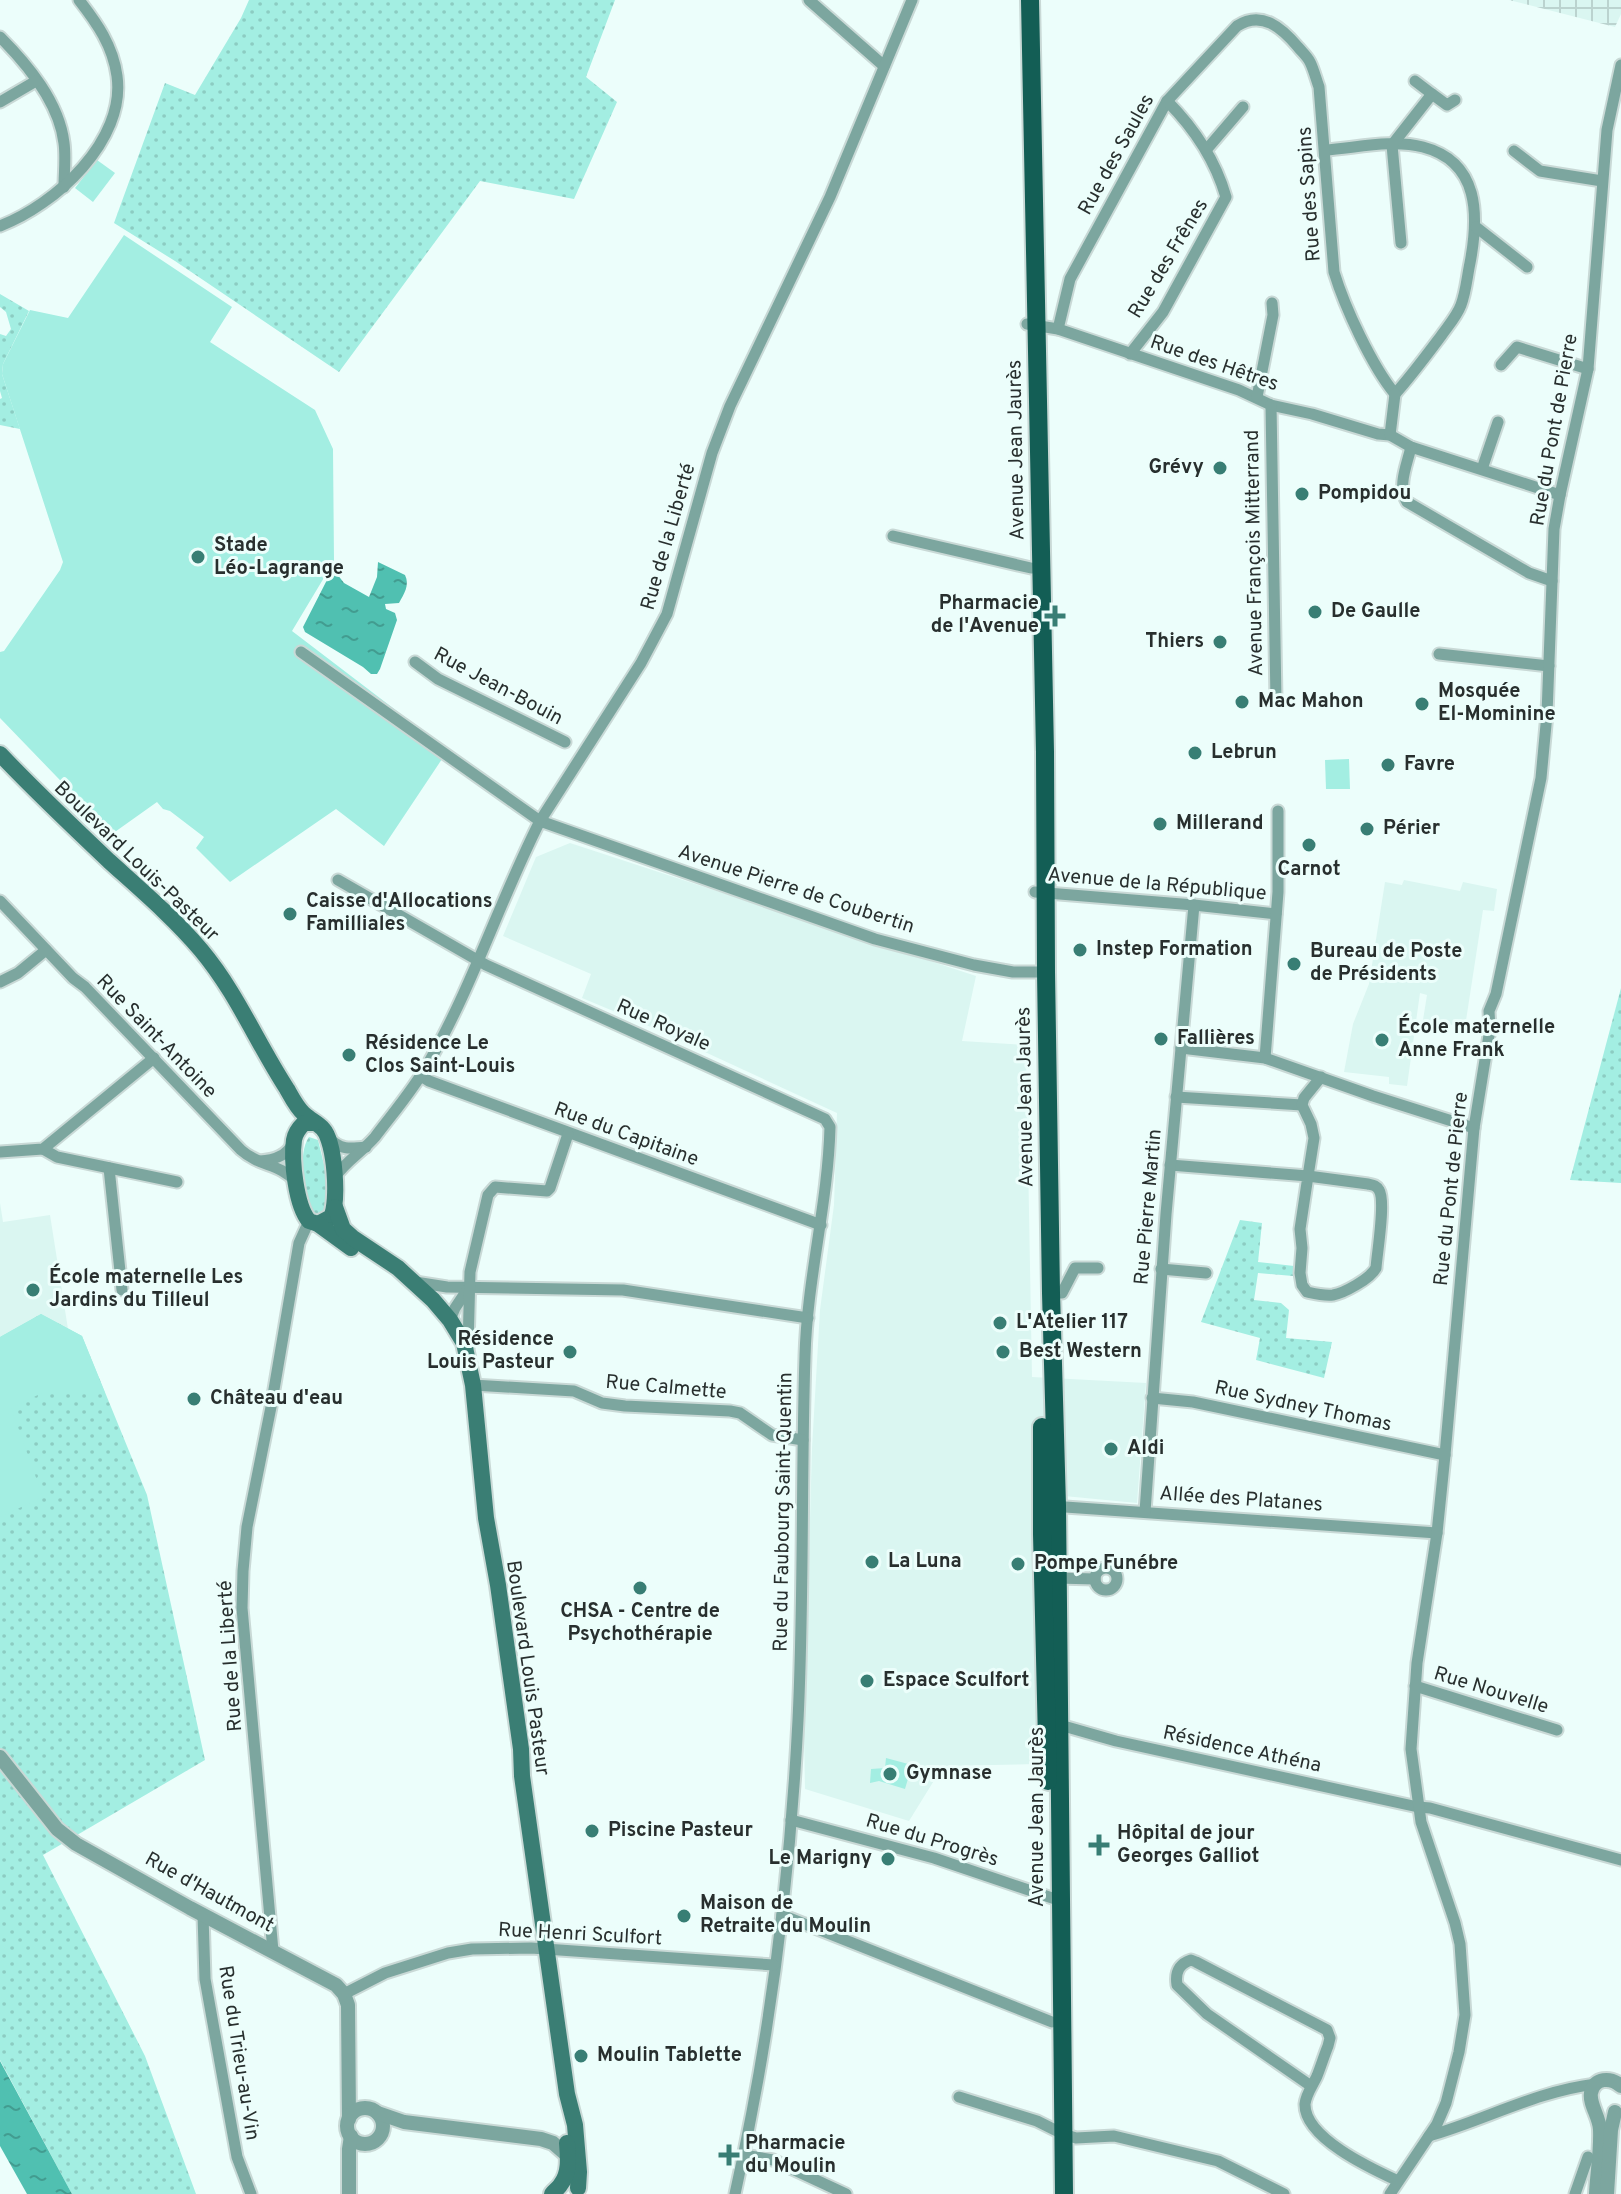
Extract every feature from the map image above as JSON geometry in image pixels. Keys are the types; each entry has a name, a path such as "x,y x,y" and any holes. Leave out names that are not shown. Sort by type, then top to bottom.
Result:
{"main road":[{"name":"Avenue Jean Jaurès","path":"1021,0 1032,324 1041,972 1051,1293 1049,1806 1055,1899 1057,2131 1052,2194"},
{"name":"Avenue Jean Jaurès","path":"1030,0 1031,568 1038,654"},
{"name":"Boulevard Louis-Pasteur","path":"0,754 202,951 242,1008 277,1074 303,1114 320,1125 328,1137"},
{"name":"Avenue Jean Jaurès","path":"1041,972 1040,1137 1050,1506 1057,1578 1060,1725 1052,2022 1057,2131 1064,2194"},
{"path":"277,1074 294,1120 296,1182 301,1209 313,1222 347,1246 411,1282"},
{"path":"295,1137 304,1123 315,1123"},
{"path":"313,1222 331,1217 335,1207 328,1137"},
{"name":"Boulevard Louis Pasteur","path":"335,1207 343,1229 398,1268 433,1300 459,1333 468,1354 486,1518 583,2192"},
{"path":"553,2191 566,2172 569,2157 567,2094"},
{"path":"553,2191 570,2184 583,2192"}],"street":[{"path":"0,226 46,202 64,187 90,158 113,115 118,96 117,75 110,48 99,25 79,0"},
{"path":"809,0 884,66"},
{"name":"Rue de la Liberté","path":"334,1178 341,1167 366,1147 421,1076 442,1039 540,821 641,663 663,622 716,442 730,406 830,197 912,0"},
{"name":"Rue des Sapins","path":"1245,22 1269,21 1286,33 1309,59 1319,87 1334,272 1340,292 1379,372 1395,394"},
{"name":"Rue des Saules","path":"1058,329 1070,279 1167,101 1222,41 1245,22"},
{"path":"0,37 48,96 65,145 64,187"},
{"name":"Rue du Pont de Pierre","path":"1390,2194 1429,2137 1442,2128 1465,2015 1463,1969 1455,1923 1425,1837 1418,1807 1411,1749 1415,1686 1437,1533 1474,1128 1490,1029 1489,1011 1496,994 1541,778 1547,714 1554,529 1588,369 1607,130 1621,65"},
{"path":"0,102 36,81"},
{"path":"1415,81 1447,105 1455,100"},
{"path":"1401,243 1392,145 1432,94"},
{"name":"Rue des Frênes","path":"1130,354 1163,312 1226,197 1207,149 1167,101"},
{"path":"1207,149 1243,107"},
{"path":"1325,150 1392,145 1415,145 1431,150 1458,169 1470,186 1474,199 1476,227 1462,304 1413,374 1395,394 1390,435"},
{"path":"1514,151 1540,171 1602,181"},
{"path":"1476,227 1527,267"},
{"path":"1257,397 1273,315 1272,303"},
{"name":"Rue des Hêtres","path":"1032,324 1058,329 1257,397 1271,405 1390,435 1411,447 1560,495"},
{"path":"1501,365 1517,347 1588,369"},
{"name":"Avenue François Mitterrand","path":"1271,405 1276,701"},
{"path":"1482,469 1498,422"},
{"path":"1411,447 1402,483 1407,502 1529,573 1552,581"},
{"path":"893,536 1031,568"},
{"name":"Avenue Pierre de Coubertin","path":"301,652 540,821 875,939 974,965 1013,972 1041,972"},
{"path":"1439,654 1549,666"},
{"name":"Rue Jean-Bouin","path":"415,662 438,679 565,742"},
{"path":"1265,1058 1279,873 1278,811"},
{"name":"Rue Royale","path":"338,880 478,960 825,1119 830,1127"},
{"name":"Avenue de la République","path":"1040,893 1276,914"},
{"name":"Rue Saint-Antoine","path":"0,901 247,1155 257,1162 280,1168 296,1182"},
{"name":"Rue Pierre Martin","path":"1145,1512 1161,1269 1194,905"},
{"path":"0,982 18,973 46,950"},
{"path":"1181,1048 1265,1058 1474,1128"},
{"path":"43,1149 154,1058"},
{"name":"Rue du Capitaine","path":"421,1076 568,1134 821,1225"},
{"path":"1170,1165 1308,1176 1376,1186 1382,1203 1373,1275 1336,1295 1307,1292 1302,1285 1300,1229 1308,1176 1314,1138 1302,1105 1321,1077"},
{"path":"1176,1097 1302,1105"},
{"name":"Rue du Faubourg Saint-Quentin","path":"735,2194 759,2078 782,1915 791,1820 798,1719 805,1351 830,1127"},
{"path":"468,1354 470,1272 490,1190 495,1187 547,1191 568,1134"},
{"path":"257,1162 284,1154 295,1137"},
{"path":"328,1137 346,1149 366,1147"},
{"path":"0,1152 43,1149 57,1157 177,1182"},
{"path":"109,1168 122,1290"},
{"name":"Rue de la Liberté","path":"273,1951 242,1608 243,1571 247,1527 299,1243 313,1222"},
{"path":"1051,1293 1062,1293 1075,1268 1098,1268"},
{"path":"1161,1269 1206,1273"},
{"path":"411,1282 447,1287 623,1290 808,1318"},
{"path":"450,1320 469,1287"},
{"name":"Rue Calmette","path":"473,1385 574,1391 602,1403 625,1406 730,1411 740,1413 772,1435 803,1440"},
{"name":"Rue Sydney Thomas","path":"1152,1398 1193,1402 1445,1455"},
{"name":"Allée des Platanes","path":"1050,1506 1437,1533"},
{"path":"1057,1578 1095,1579"},
{"name":"Rue Nouvelle","path":"1415,1686 1557,1730"},
{"name":"Résidence Athéna","path":"1060,1725 1116,1741 1430,1808 1621,1860"},
{"name":"Rue d'Hautmont","path":"0,1757 66,1837 203,1915 336,1985 344,1994"},
{"name":"Rue du Progrès","path":"791,1820 934,1858 1055,1899"},
{"name":"Rue du Trieu-au-Vin","path":"203,1915 205,1979 237,2157 251,2194"},
{"path":"782,1915 1052,2022"},
{"name":"Rue Henri Sculfort","path":"344,1994 385,1973 448,1953 490,1948 531,1948 774,1965"},
{"path":"1311,2086 1207,2014 1177,1985 1180,1966 1191,1960 1196,1962 1327,2030 1330,2038 1328,2046 1305,2103 1311,2126 1362,2163 1398,2181"},
{"path":"344,1994 348,2005 348,2125 358,2140 357,2153 349,2171 349,2194"},
{"path":"1596,2194 1600,2129 1594,2096 1605,2079 1619,2081"},
{"path":"348,2082 383,2123 381,2134"},
{"path":"1442,2128 1561,2090 1594,2096 1605,2113 1618,2109"},
{"path":"959,2097 1037,2121 1076,2138 1114,2136 1218,2161 1284,2194"},
{"path":"1446,2103 1463,2121"},
{"path":"1607,2194 1611,2130 1618,2109"},
{"path":"349,2119 355,2111 372,2110 404,2122 541,2139 553,2143 569,2157"},
{"path":"358,2140 374,2141 404,2122"},
{"path":"744,2155 773,2160 846,2194"},
{"path":"1575,2194 1588,2157"}],"shaded area":[{"path":"249,0 615,0 586,77 617,102 574,199 480,181 339,372 114,223 165,83 195,95"},
{"path":"1509,0 1621,0 1621,14 1615,27"},
{"path":"97,160 115,173 93,202 75,188"},
{"name":"Stade Léo-Lagrange","path":"124,235 232,307 210,342 315,410 333,449 334,561 292,631 448,750 384,846 336,809 230,882 196,848 204,837 157,802 112,834 0,718 0,652 4,651 63,562 2,374 3,364 30,310 68,318"},
{"path":"0,294 29,311 3,364 2,374 20,429 0,425 0,334 6,336 11,329 6,312 0,307"},
{"path":"1349,759 1350,789 1326,789 1325,760"},
{"path":"570,843 976,976 962,1041 1026,1045 1032,1377 1146,1383 1137,1503 1033,1493 1037,1764 943,1766 909,1821 805,1789 812,1448 820,1310 834,1205 837,1113 582,998 591,974 503,936 536,857"},
{"path":"1404,880 1460,891 1463,882 1497,889 1494,911 1483,910 1465,1027 1423,1020 1427,995 1420,993 1407,1086 1389,1084 1389,1077 1344,1072 1353,1024 1369,984 1385,882 1402,885"},
{"path":"1621,988 1621,1183 1570,1180"},
{"path":"309,1137 318,1140 328,1181 327,1213 317,1217 308,1201 303,1178 303,1154"},
{"name":"École maternelle Les Jardins du Tilleul","path":"0,1203 3,1222 50,1215 68,1329 41,1314 0,1337"},
{"path":"1240,1220 1262,1223 1258,1262 1294,1266 1293,1276 1258,1273 1254,1300 1281,1303 1289,1310 1286,1338 1332,1342 1324,1378 1256,1360 1260,1338 1201,1322"},
{"path":"41,1314 82,1336 147,1495 205,1760 43,1855 145,2056 196,2194 72,2194 0,2060 0,1337"},
{"path":"41,1314 82,1336 105,1393 42,1393 11,1408 43,1497 0,1517 0,1337"},
{"name":"Gymnase","path":"886,1758 912,1765 905,1789 879,1781 870,1783 871,1769 885,1768"}],"water":[{"path":"378,562 405,575 407,582 399,603 385,604 386,609 395,613 397,620 380,669 377,674 371,674 305,632 303,627 328,578 337,574 344,583 369,597 377,577"},
{"path":"0,2061 72,2194 27,2194 0,2146"}],"place":[{"name":"Grévy","path":"1220,468"},
{"name":"Pompidou","path":"1302,494"},
{"name":"Stade Léo-Lagrange","path":"198,557"},
{"name":"De Gaulle","path":"1315,612"},
{"name":"Pharmacie de l'Avenue","path":"1055,616"},
{"name":"Thiers","path":"1220,642"},
{"name":"Mac Mahon","path":"1242,702"},
{"name":"Mosquée El-Mominine","path":"1422,704"},
{"name":"Lebrun","path":"1195,753"},
{"name":"Favre","path":"1388,765"},
{"name":"Millerand","path":"1160,824"},
{"name":"Périer","path":"1367,829"},
{"name":"Carnot","path":"1309,845"},
{"name":"Caisse d'Allocations Familliales","path":"290,914"},
{"name":"Instep Formation","path":"1080,950"},
{"name":"Bureau de Poste de Présidents","path":"1294,964"},
{"name":"Fallières","path":"1161,1039"},
{"name":"École maternelle Anne Frank","path":"1382,1040"},
{"name":"Résidence Le Clos Saint-Louis","path":"349,1055"},
{"name":"École maternelle Les Jardins du Tilleul","path":"33,1290"},
{"name":"L'Atelier 117","path":"1000,1323"},
{"name":"Résidence Louis Pasteur","path":"570,1352"},
{"name":"Best Western","path":"1003,1352"},
{"name":"Château d'eau","path":"194,1399"},
{"name":"Aldi","path":"1111,1449"},
{"name":"La Luna","path":"872,1562"},
{"name":"Pompe Funébre","path":"1018,1564"},
{"name":"CHSA - Centre de Psychothérapie","path":"640,1588"},
{"name":"Espace Sculfort","path":"867,1681"},
{"name":"Gymnase","path":"890,1774"},
{"name":"Piscine Pasteur","path":"592,1831"},
{"name":"Hôpital de jour Georges Galliot","path":"1099,1845"},
{"name":"Le Marigny","path":"888,1859"},
{"name":"Maison de Retraite du Moulin","path":"684,1916"},
{"name":"Moulin Tablette","path":"581,2056"},
{"name":"Pharmacie du Moulin","path":"729,2155"}]}
